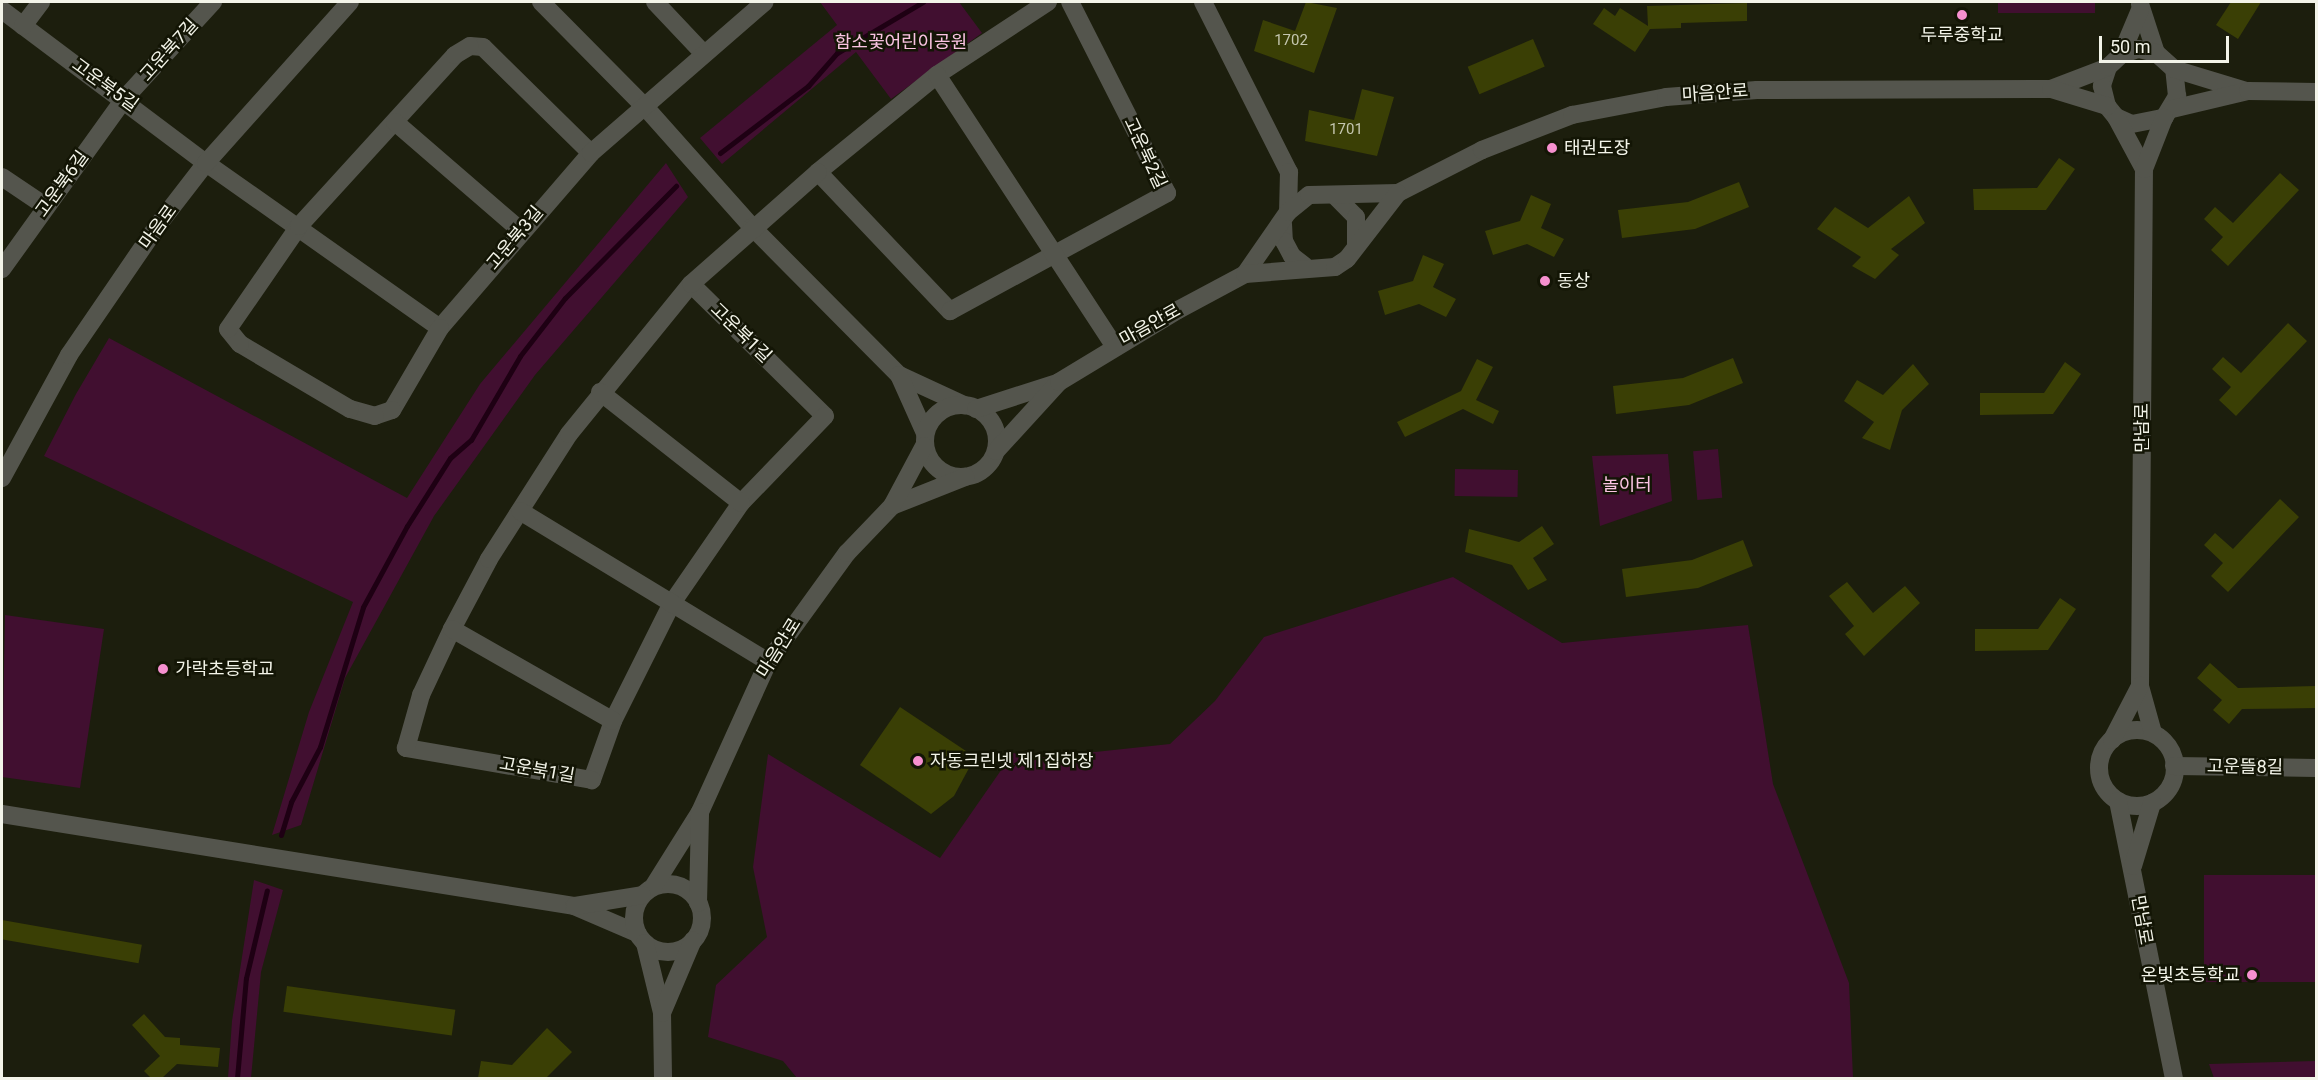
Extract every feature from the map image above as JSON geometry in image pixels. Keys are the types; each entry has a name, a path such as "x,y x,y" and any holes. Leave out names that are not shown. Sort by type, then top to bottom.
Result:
{"street":[{"path":"23,26 40,2"},
{"name":"고운북7길","path":"124,99 213,2"},
{"name":"마음로","path":"2,478 69,356 206,163 350,2"},
{"path":"541,2 646,108 752,227 899,375 970,407 991,422 996,451"},
{"path":"655,2 703,53"},
{"path":"591,153 646,108 703,53 765,2"},
{"path":"752,227 938,75 1048,2"},
{"name":"고운북2길","path":"818,172 950,311 1167,193 1070,2"},
{"path":"1203,2 1289,172 1285,218 1288,249 1305,266"},
{"path":"2140,6 2156,53"},
{"path":"2140,6 2102,87 2112,112 2144,170"},
{"name":"고운북5길","path":"2,10 124,99 206,163 299,226 440,328"},
{"name":"고운북3길","path":"470,46 483,47 591,153 520,230 440,328 392,410 375,416 350,409 240,344 228,329 299,226 455,55 470,46"},
{"path":"2051,89 2138,49 2156,53 2174,69 2248,91 2316,92"},
{"path":"2144,170 2168,113 2178,82 2174,69"},
{"path":"938,75 1057,254 1114,346"},
{"path":"2051,89 2112,112 2132,124 2248,91"},
{"name":"마음안로","path":"1398,193 1482,150 1572,115 1666,97 1757,90 2051,89"},
{"name":"고운북6길","path":"2,269 124,99"},
{"path":"395,122 520,230"},
{"name":"만남로","path":"2140,686 2144,170"},
{"path":"1289,172 1329,195 1356,217 1356,246"},
{"path":"2,177 45,206"},
{"path":"1245,274 1285,218 1303,198 1398,193"},
{"path":"1245,274 1305,266 1335,267 1356,246 1398,193"},
{"name":"고운북1길","path":"691,284 825,416 741,503 672,603 613,721 592,780 406,748 421,695 452,629 520,511 600,392 691,284 752,227"},
{"name":"마음안로","path":"1059,382 1114,346 1245,274"},
{"path":"899,375 925,439 943,473 965,477"},
{"path":"892,506 925,439 944,409 970,407 1059,382"},
{"path":"892,506 984,469 996,451 1059,382"},
{"path":"600,392 741,503"},
{"name":"마음안로","path":"647,891 700,812 768,662 847,552 892,506"},
{"path":"520,511 768,662"},
{"path":"452,629 613,721"},
{"path":"2140,686 2153,733"},
{"path":"2112,740 2135,729 2153,733 2166,744 2174,766 2166,792 2152,803 2135,806 2118,801 2099,776 2099,760 2140,686"},
{"name":"고운뜰8길","path":"2174,766 2316,768"},
{"name":"만남로","path":"2118,801 2174,1078"},
{"path":"2133,868 2152,803"},
{"path":"662,1013 702,922 698,903 700,812"},
{"path":"2,814 573,906 665,952 693,940"},
{"path":"573,906 674,884 698,903"},
{"path":"647,891 634,914 662,1013 663,1078"}],"green space":[{"name":"함소꽃어린이공원","path":"820,2 959,2 982,33 891,99 856,52 722,164 700,138 837,25"},
{"path":"1998,2 2095,2 2095,13 1998,13"},
{"path":"666,163 688,197 535,375 434,516 345,678 301,825 272,835 309,712 353,602 44,456 76,394 109,338 407,498 480,384"},
{"path":"1718,449 1722,498 1697,500 1693,451"},
{"name":"놀이터","path":"1668,454 1672,501 1600,526 1592,456"},
{"path":"1455,469 1518,470 1518,497 1455,496"},
{"path":"1453,577 1562,643 1748,625 1773,784 1849,983 1853,1078 797,1078 783,1061 708,1037 716,985 767,937 753,867 768,754 940,858 1013,753 1039,758 1170,744 1215,701 1264,637"},
{"path":"5,615 104,629 80,788 2,777"},
{"path":"2204,875 2316,875 2316,982 2204,982"},
{"path":"254,880 283,890 261,972 251,1078 228,1078 232,1021"},
{"path":"2316,1061 2316,1078 2214,1078 2209,1064"}],"building":[{"path":"1306,2 1337,8 1314,73 1254,51 1263,20 1295,31"},
{"path":"2231,2 2261,2 2238,39 2216,25"},
{"path":"1747,3 1747,21 1681,23 1681,28 1650,29 1635,52 1593,24 1604,8 1615,16 1620,8 1648,26 1647,6"},
{"path":"1533,39 1545,67 1479,94 1468,67"},
{"path":"1362,89 1394,97 1377,156 1305,141 1309,110 1354,120"},
{"path":"2059,158 2075,169 2046,210 1974,210 1973,189 2037,188"},
{"path":"2280,173 2299,190 2228,266 2211,250 2223,237 2204,219 2215,207 2233,223"},
{"path":"1739,182 1749,207 1695,229 1622,238 1618,210 1688,202"},
{"path":"1531,195 1551,204 1541,228 1564,239 1554,257 1527,244 1493,255 1485,231 1520,221"},
{"path":"1909,196 1925,223 1891,249 1899,255 1875,279 1852,266 1861,257 1817,229 1835,207 1868,228"},
{"path":"1423,255 1444,264 1433,287 1456,299 1446,317 1419,304 1385,315 1378,291 1413,281"},
{"path":"2288,323 2307,341 2236,416 2219,400 2231,387 2212,369 2223,357 2241,373"},
{"path":"1733,358 1743,383 1689,405 1616,414 1613,386 1683,378"},
{"path":"1477,359 1493,367 1476,400 1499,411 1493,424 1463,409 1405,437 1397,422 1461,391"},
{"path":"2065,362 2081,374 2053,414 1980,415 1980,393 2044,393"},
{"path":"1913,364 1929,384 1902,410 1890,450 1862,438 1874,422 1844,401 1857,380 1883,395"},
{"path":"2280,499 2299,517 2228,592 2211,576 2223,563 2204,545 2215,533 2233,549"},
{"path":"1542,526 1554,544 1533,558 1547,580 1528,590 1512,565 1465,552 1469,529 1519,542"},
{"path":"1743,540 1753,566 1698,588 1626,597 1622,569 1692,560"},
{"path":"1847,582 1873,613 1905,586 1920,603 1864,656 1845,634 1854,626 1829,596"},
{"path":"2060,598 2076,609 2048,650 1975,651 1975,629 2038,629"},
{"path":"2210,663 2238,688 2316,686 2316,708 2242,709 2229,724 2213,710 2222,700 2197,678"},
{"name":"자동크린넷 제1집하장","path":"900,707 975,757 954,796 931,814 860,765"},
{"path":"2,920 142,945 139,963 2,939"},
{"path":"287,986 455,1010 452,1035 283,1012"},
{"path":"144,1014 165,1037 180,1038 180,1045 220,1048 218,1067 177,1064 162,1078 151,1078 144,1071 160,1056 132,1025"},
{"path":"547,1028 572,1052 546,1078 478,1078 481,1061 512,1065"}],"waterway":[{"path":"720,153 808,86 837,53 923,2"},
{"path":"281,835 291,802 320,747 363,607 407,526 450,458 471,440 520,356 565,298 676,186"},
{"path":"237,1078 246,978 267,890"}],"place":[{"name":"두루중학교","path":"1962,15"},
{"name":"태권도장","path":"1552,148"},
{"name":"동상","path":"1545,281"},
{"name":"가락초등학교","path":"163,669"},
{"name":"자동크린넷 제1집하장","path":"918,761"},
{"name":"온빛초등학교","path":"2252,975"}]}
